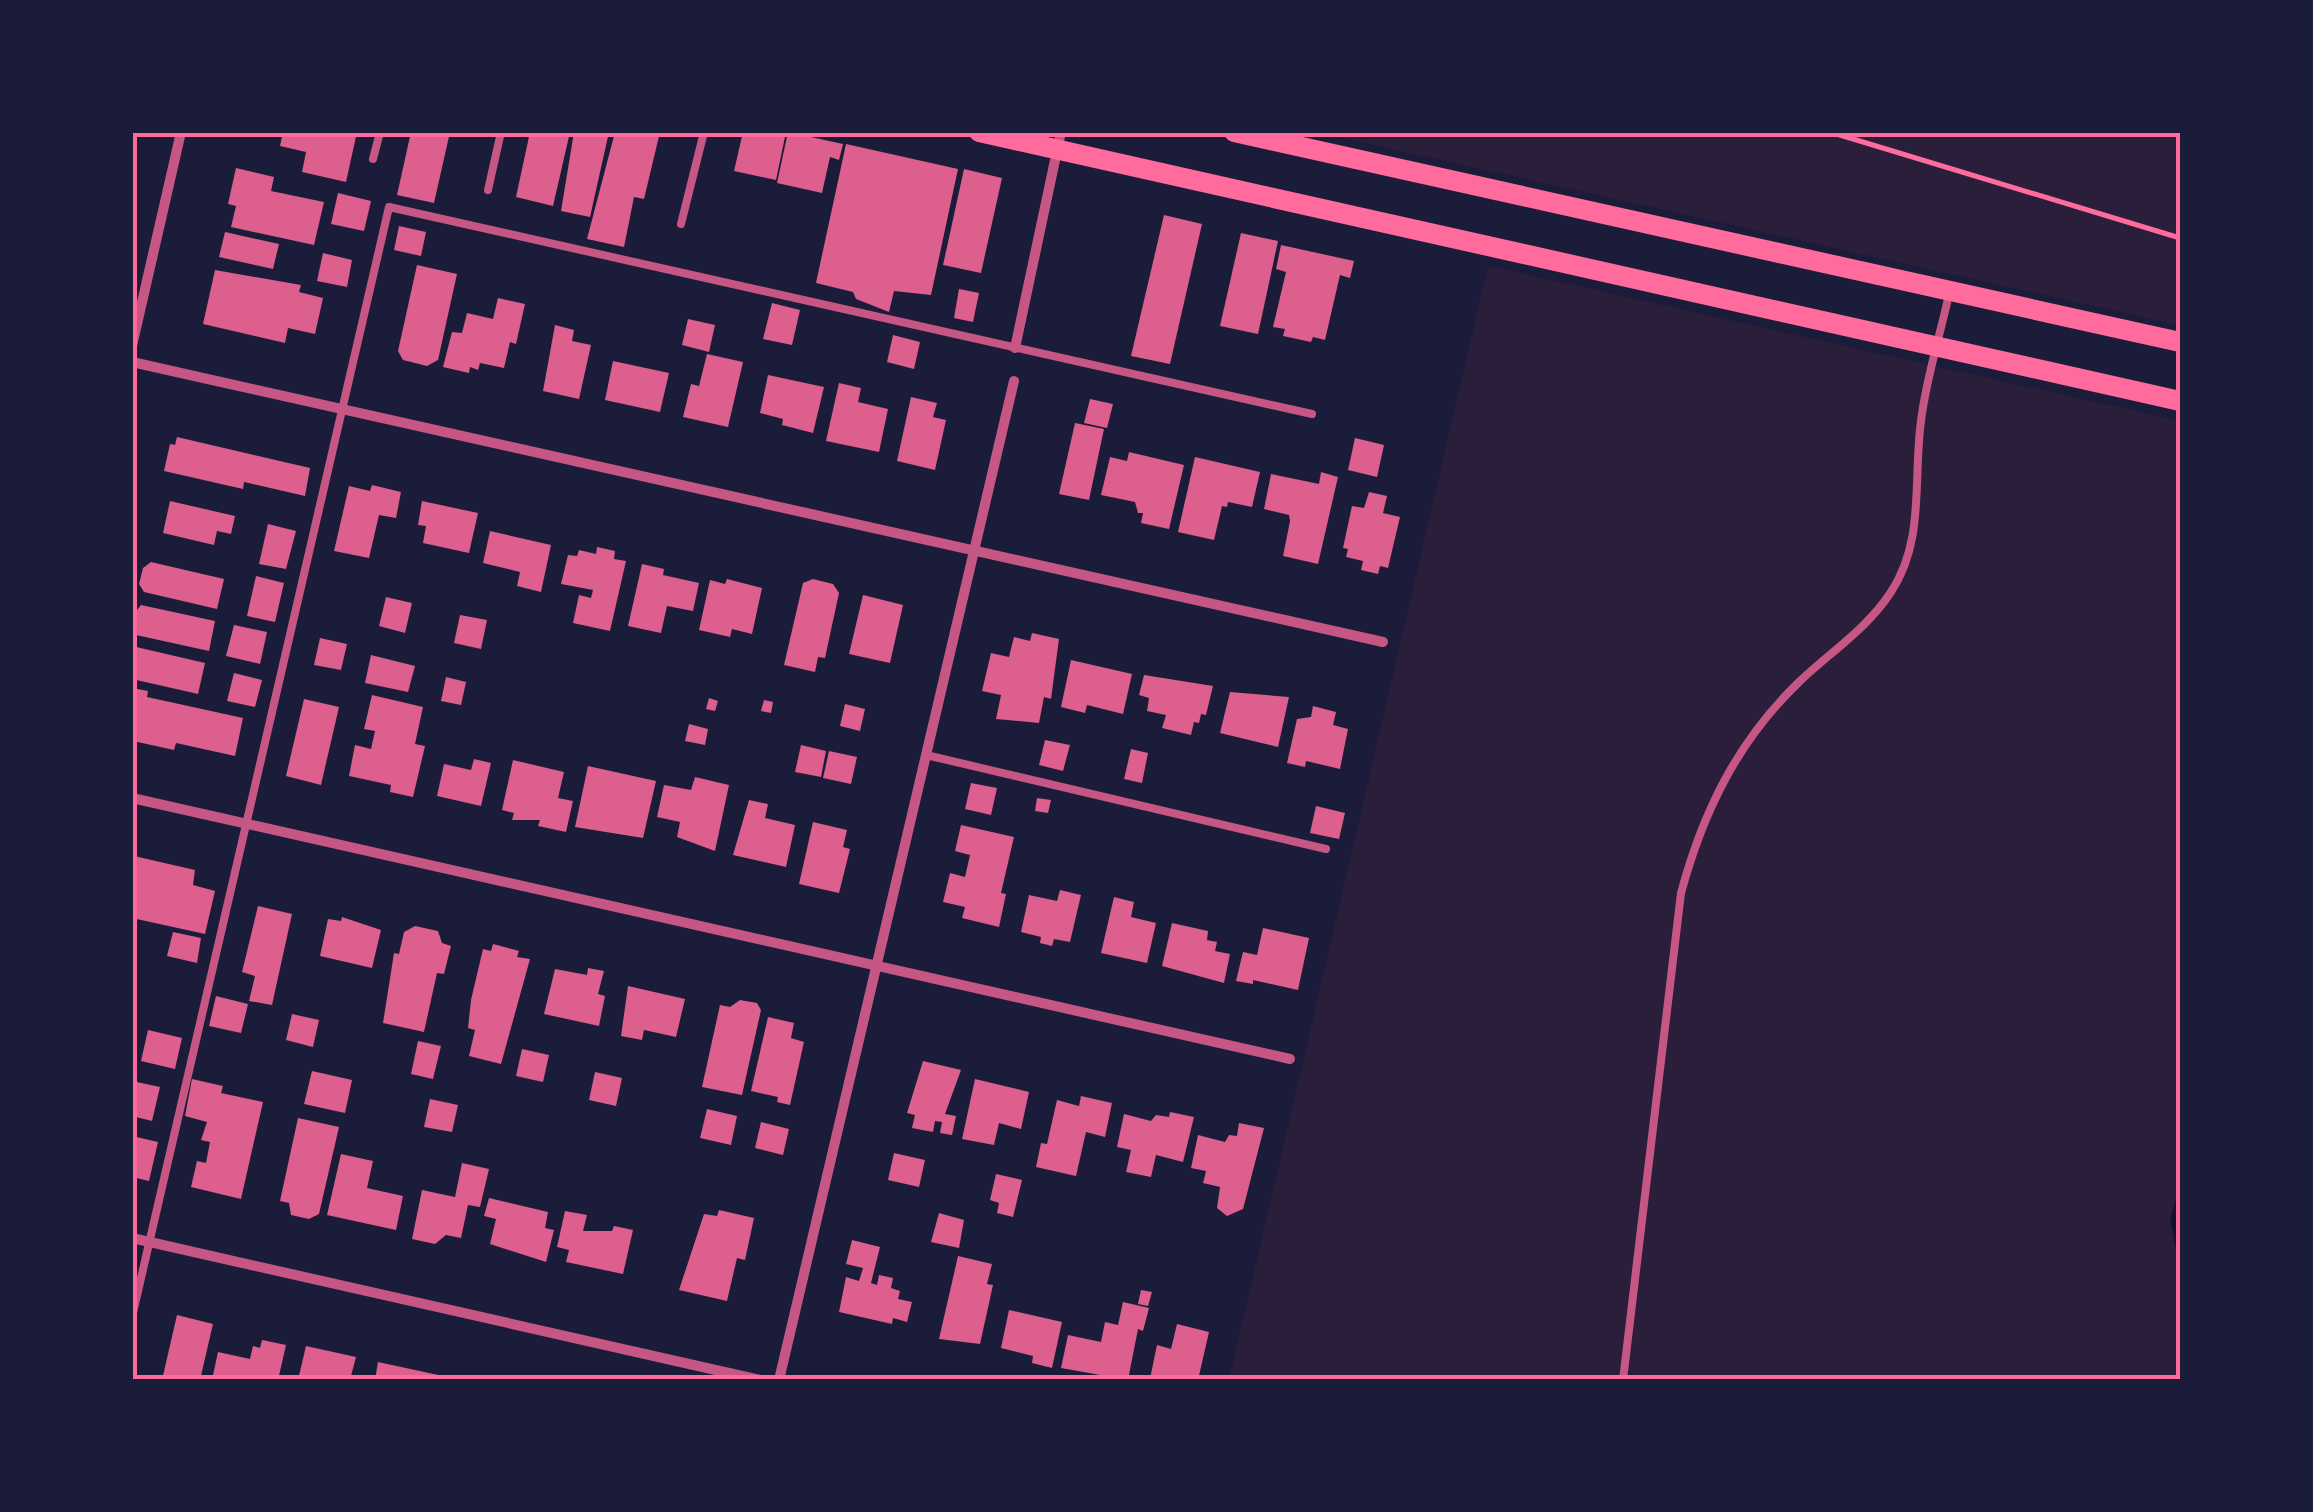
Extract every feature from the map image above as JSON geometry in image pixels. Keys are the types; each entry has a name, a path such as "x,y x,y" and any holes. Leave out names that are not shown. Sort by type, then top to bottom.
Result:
{"main road":[{"path":"979,132 1060,141 2180,402"},
{"path":"1234,132 2180,342"}],"street":[{"path":"132,346 181,132"},
{"path":"1015,348 1060,141"},
{"path":"132,362 1383,642"},
{"path":"779,1380 1014,381"},
{"path":"132,798 1290,1058"},
{"path":"132,1238 760,1380"}],"lane":[{"path":"373,159 380,132"},
{"path":"488,190 501,132"},
{"path":"682,224 704,132"},
{"path":"132,1317 388,206 1312,414"},
{"path":"1623,1380 1682,893 1693,847 1710,804 1762,722 1869,620 1902,572 1912,540 1920,422 1950,290"},
{"path":"926,755 1326,849"}],"path":[{"path":"1830,132 2180,238"}],"shaded area":[{"path":"1320,133 2180,133 2180,325"},
{"path":"1488,266 2180,421 2180,1379 1229,1380"}],"building":[{"path":"283,132 357,132 346,182 302,172 306,152 280,146"},
{"path":"411,132 450,132 434,203 397,195"},
{"path":"530,132 570,132 553,206 516,197"},
{"path":"574,132 609,132 590,217 561,211"},
{"path":"615,132 660,132 644,199 634,197 624,247 587,239"},
{"path":"743,132 786,132 776,180 734,171"},
{"path":"788,132 843,144 839,160 830,157 822,193 777,183"},
{"path":"846,144 958,169 931,295 894,291 889,312 856,299 853,292 816,283"},
{"path":"236,168 274,177 271,191 324,202 314,245 231,227 236,206 228,204"},
{"path":"964,169 1002,178 981,273 943,265"},
{"path":"338,193 371,201 364,231 331,224"},
{"path":"1164,215 1202,224 1170,364 1131,356"},
{"path":"399,226 426,232 421,256 394,250"},
{"path":"225,232 279,244 273,269 219,257"},
{"path":"1241,233 1278,241 1258,334 1220,326"},
{"path":"1281,245 1354,261 1350,278 1340,275 1325,340 1313,337 1311,342 1283,336 1285,329 1273,327 1286,272 1276,269"},
{"path":"323,253 352,260 347,287 317,281"},
{"path":"417,265 457,274 438,360 427,366 403,360 398,351"},
{"path":"215,270 301,285 299,292 323,298 315,334 288,328 285,343 203,324"},
{"path":"959,289 979,293 973,322 954,318"},
{"path":"498,298 525,304 516,344 510,342 504,368 480,363 478,370 470,367 469,373 443,367 452,332 462,333 467,313 493,319"},
{"path":"772,303 800,310 792,345 763,339"},
{"path":"688,319 715,325 709,352 682,345"},
{"path":"555,325 574,330 572,341 591,345 579,399 543,391"},
{"path":"893,335 920,342 914,369 887,362"},
{"path":"707,354 743,362 728,427 683,417 691,384 699,386"},
{"path":"613,361 669,373 660,412 605,400"},
{"path":"768,375 824,387 813,433 782,425 783,419 760,413"},
{"path":"839,383 861,388 858,402 888,409 879,452 826,441"},
{"path":"911,397 937,403 933,417 946,420 935,470 897,461"},
{"path":"1090,399 1113,404 1107,428 1084,423"},
{"path":"1075,423 1104,429 1089,500 1059,494"},
{"path":"177,437 310,468 305,496 244,482 243,489 164,471 170,444 175,445"},
{"path":"1355,438 1384,445 1377,477 1348,470"},
{"path":"1129,452 1184,465 1169,529 1141,523 1143,513 1138,513 1135,502 1101,495 1110,457 1127,461"},
{"path":"1195,457 1260,472 1252,507 1228,502 1227,507 1222,506 1214,540 1178,532"},
{"path":"1321,472 1338,477 1318,564 1283,556 1289,515 1264,509 1271,474 1319,484"},
{"path":"372,485 401,492 396,518 379,515 369,558 334,551 349,486 370,491"},
{"path":"1369,492 1387,496 1383,513 1400,517 1388,568 1380,566 1378,574 1361,570 1363,561 1346,557 1348,549 1343,548 1352,506 1364,508"},
{"path":"170,501 235,516 231,534 217,531 214,545 163,533"},
{"path":"422,501 478,513 469,553 423,543 426,526 418,525"},
{"path":"268,524 296,531 286,569 259,564"},
{"path":"490,531 551,545 541,592 517,586 520,572 483,563"},
{"path":"597,547 615,551 614,559 626,561 610,631 573,623 579,595 591,598 593,590 561,584 568,555 577,556 579,550 596,554"},
{"path":"151,562 224,579 217,609 144,592 139,584 143,568"},
{"path":"642,564 664,569 663,575 699,583 693,611 667,606 661,633 628,626"},
{"path":"256,576 284,583 275,622 247,616"},
{"path":"727,579 762,588 752,634 732,629 730,637 699,630 710,580 725,584"},
{"path":"813,579 833,584 839,593 825,658 818,657 815,672 784,665 803,583"},
{"path":"863,595 903,605 890,663 849,654"},
{"path":"386,597 412,603 405,633 379,626"},
{"path":"141,605 215,621 209,651 136,635 132,616"},
{"path":"460,615 487,620 481,649 454,643"},
{"path":"234,625 267,632 260,664 226,656"},
{"path":"1032,633 1059,639 1051,699 1044,697 1039,723 996,719 1001,695 982,691 991,653 1009,657 1014,637 1030,641"},
{"path":"320,638 347,644 341,670 314,665"},
{"path":"132,646 205,663 198,694 132,679"},
{"path":"371,655 415,666 408,692 365,683"},
{"path":"1071,660 1132,674 1123,714 1087,705 1085,713 1061,707"},
{"path":"234,673 262,680 255,707 227,701"},
{"path":"1144,675 1213,686 1206,715 1201,714 1199,723 1194,722 1191,735 1162,728 1166,715 1147,711 1149,698 1139,695"},
{"path":"446,677 466,682 461,705 441,701"},
{"path":"132,688 148,691 147,697 243,718 235,756 176,743 174,750 133,741"},
{"path":"1230,692 1289,697 1278,747 1220,733"},
{"path":"372,695 423,707 415,744 425,746 413,797 390,792 391,785 349,776 355,745 371,749 375,731 364,729"},
{"path":"709,698 718,701 715,711 706,709"},
{"path":"304,699 339,707 321,785 286,776"},
{"path":"764,700 773,702 771,713 761,711"},
{"path":"845,704 865,709 860,731 840,726"},
{"path":"1313,706 1336,712 1333,725 1348,729 1340,769 1306,761 1305,767 1287,763 1297,719 1311,717"},
{"path":"689,724 708,729 705,745 685,741"},
{"path":"1045,740 1070,745 1063,771 1039,765"},
{"path":"801,745 826,751 821,777 795,772"},
{"path":"1131,749 1148,753 1142,783 1124,779"},
{"path":"829,751 857,757 851,784 823,778"},
{"path":"474,759 491,763 481,806 437,796 444,764 471,770"},
{"path":"513,760 564,772 558,798 573,801 566,832 538,826 540,820 512,820 514,813 502,810"},
{"path":"588,766 656,781 643,838 575,827"},
{"path":"695,777 729,785 715,851 677,837 680,822 657,817 664,785 691,790"},
{"path":"971,783 997,788 991,815 965,809"},
{"path":"1037,798 1051,800 1048,813 1035,811"},
{"path":"749,800 768,804 765,818 795,825 786,867 733,855"},
{"path":"1316,806 1345,813 1339,839 1310,833"},
{"path":"813,822 847,830 843,847 850,849 839,893 799,884"},
{"path":"961,825 1014,837 1001,893 1006,894 999,927 962,918 965,907 943,902 950,873 965,877 970,855 955,851"},
{"path":"134,856 195,870 193,885 215,891 205,934 132,918"},
{"path":"1060,890 1081,895 1070,942 1054,939 1052,946 1040,943 1041,937 1021,932 1029,895 1057,901"},
{"path":"1114,897 1134,902 1131,917 1156,923 1147,963 1101,953"},
{"path":"258,906 292,914 272,1005 249,1001 255,976 242,972"},
{"path":"342,917 381,930 372,968 320,956 328,919 341,921"},
{"path":"1172,923 1208,931 1207,940 1217,942 1215,951 1230,954 1224,983 1162,966"},
{"path":"415,926 438,931 442,943 451,946 444,974 437,973 424,1032 383,1023 394,953 399,954 404,932"},
{"path":"1263,928 1309,938 1298,990 1253,980 1253,984 1236,981 1243,952 1257,955"},
{"path":"173,932 201,938 197,963 167,956"},
{"path":"493,944 519,951 517,957 530,959 501,1064 469,1056 475,1030 468,1028 471,1000 483,949 491,951"},
{"path":"588,968 604,971 598,994 605,996 599,1026 544,1014 555,969 587,975"},
{"path":"628,986 685,999 676,1037 644,1030 642,1040 621,1036"},
{"path":"216,996 248,1004 241,1033 209,1026"},
{"path":"740,1000 757,1003 761,1010 742,1095 702,1087 720,1005 730,1007"},
{"path":"292,1014 319,1020 313,1047 286,1040"},
{"path":"768,1017 794,1023 791,1038 804,1042 790,1105 777,1102 778,1097 751,1091"},
{"path":"148,1030 182,1038 175,1069 141,1061"},
{"path":"418,1041 441,1046 433,1079 411,1074"},
{"path":"522,1049 549,1055 543,1082 516,1076"},
{"path":"923,1061 961,1070 945,1114 956,1116 952,1135 940,1133 942,1122 935,1121 933,1132 912,1128 915,1115 907,1113"},
{"path":"312,1071 352,1080 345,1113 304,1104"},
{"path":"595,1072 622,1078 616,1106 589,1100"},
{"path":"192,1079 223,1086 221,1093 263,1102 241,1199 191,1187 197,1161 206,1163 210,1142 201,1140 207,1122 185,1116"},
{"path":"975,1079 1029,1092 1021,1129 999,1123 994,1145 962,1139"},
{"path":"132,1081 160,1087 152,1121 132,1116"},
{"path":"1081,1096 1112,1103 1105,1137 1086,1132 1076,1176 1036,1167 1041,1143 1047,1144 1057,1100 1079,1106"},
{"path":"430,1099 458,1105 452,1132 424,1127"},
{"path":"707,1109 737,1116 731,1145 700,1138"},
{"path":"1170,1112 1194,1117 1183,1162 1156,1155 1151,1177 1126,1172 1131,1150 1117,1147 1124,1114 1151,1121 1156,1115 1169,1117"},
{"path":"298,1118 339,1127 319,1214 309,1219 291,1215 289,1203 280,1201"},
{"path":"761,1122 789,1129 783,1155 755,1148"},
{"path":"1239,1123 1264,1128 1243,1209 1227,1216 1217,1208 1220,1187 1203,1183 1206,1171 1191,1168 1198,1135 1225,1142 1229,1135 1237,1136"},
{"path":"132,1136 158,1142 149,1181 132,1177"},
{"path":"894,1153 925,1160 919,1187 888,1180"},
{"path":"341,1154 373,1161 367,1188 403,1196 396,1230 327,1215"},
{"path":"462,1163 489,1169 480,1207 468,1205 461,1238 446,1235 435,1244 412,1239 422,1190 455,1197"},
{"path":"996,1174 1022,1180 1013,1217 997,1213 999,1203 990,1200"},
{"path":"489,1198 548,1212 545,1228 554,1230 546,1262 490,1244 496,1219 484,1216"},
{"path":"719,1210 754,1218 745,1260 737,1258 727,1301 679,1290 704,1214 717,1216"},
{"path":"565,1211 587,1215 583,1231 612,1231 614,1226 633,1230 623,1274 566,1262 569,1250 557,1247"},
{"path":"939,1213 964,1220 959,1248 931,1242"},
{"path":"852,1240 880,1247 871,1283 877,1285 879,1275 893,1278 891,1288 900,1291 898,1299 912,1302 907,1322 893,1318 892,1324 839,1312 846,1277 859,1281 863,1268 846,1264"},
{"path":"958,1256 992,1264 987,1284 993,1285 980,1344 939,1339"},
{"path":"1141,1290 1152,1292 1148,1306 1138,1304"},
{"path":"1123,1302 1149,1308 1143,1331 1138,1329 1128,1380 1061,1368 1068,1335 1101,1342 1105,1322 1118,1325"},
{"path":"1009,1310 1062,1322 1052,1368 1032,1363 1033,1356 1001,1348"},
{"path":"177,1315 213,1324 200,1380 162,1380"},
{"path":"1177,1324 1209,1332 1198,1380 1150,1379 1157,1345 1171,1349"},
{"path":"262,1340 286,1345 278,1380 212,1380 218,1352 250,1359 253,1346 260,1348"},
{"path":"306,1346 356,1357 350,1380 298,1380"},
{"path":"378,1362 443,1376 443,1380 375,1380"}],"waterway":[{"path":"2180,1200 2175,1219 2180,1247"}]}
